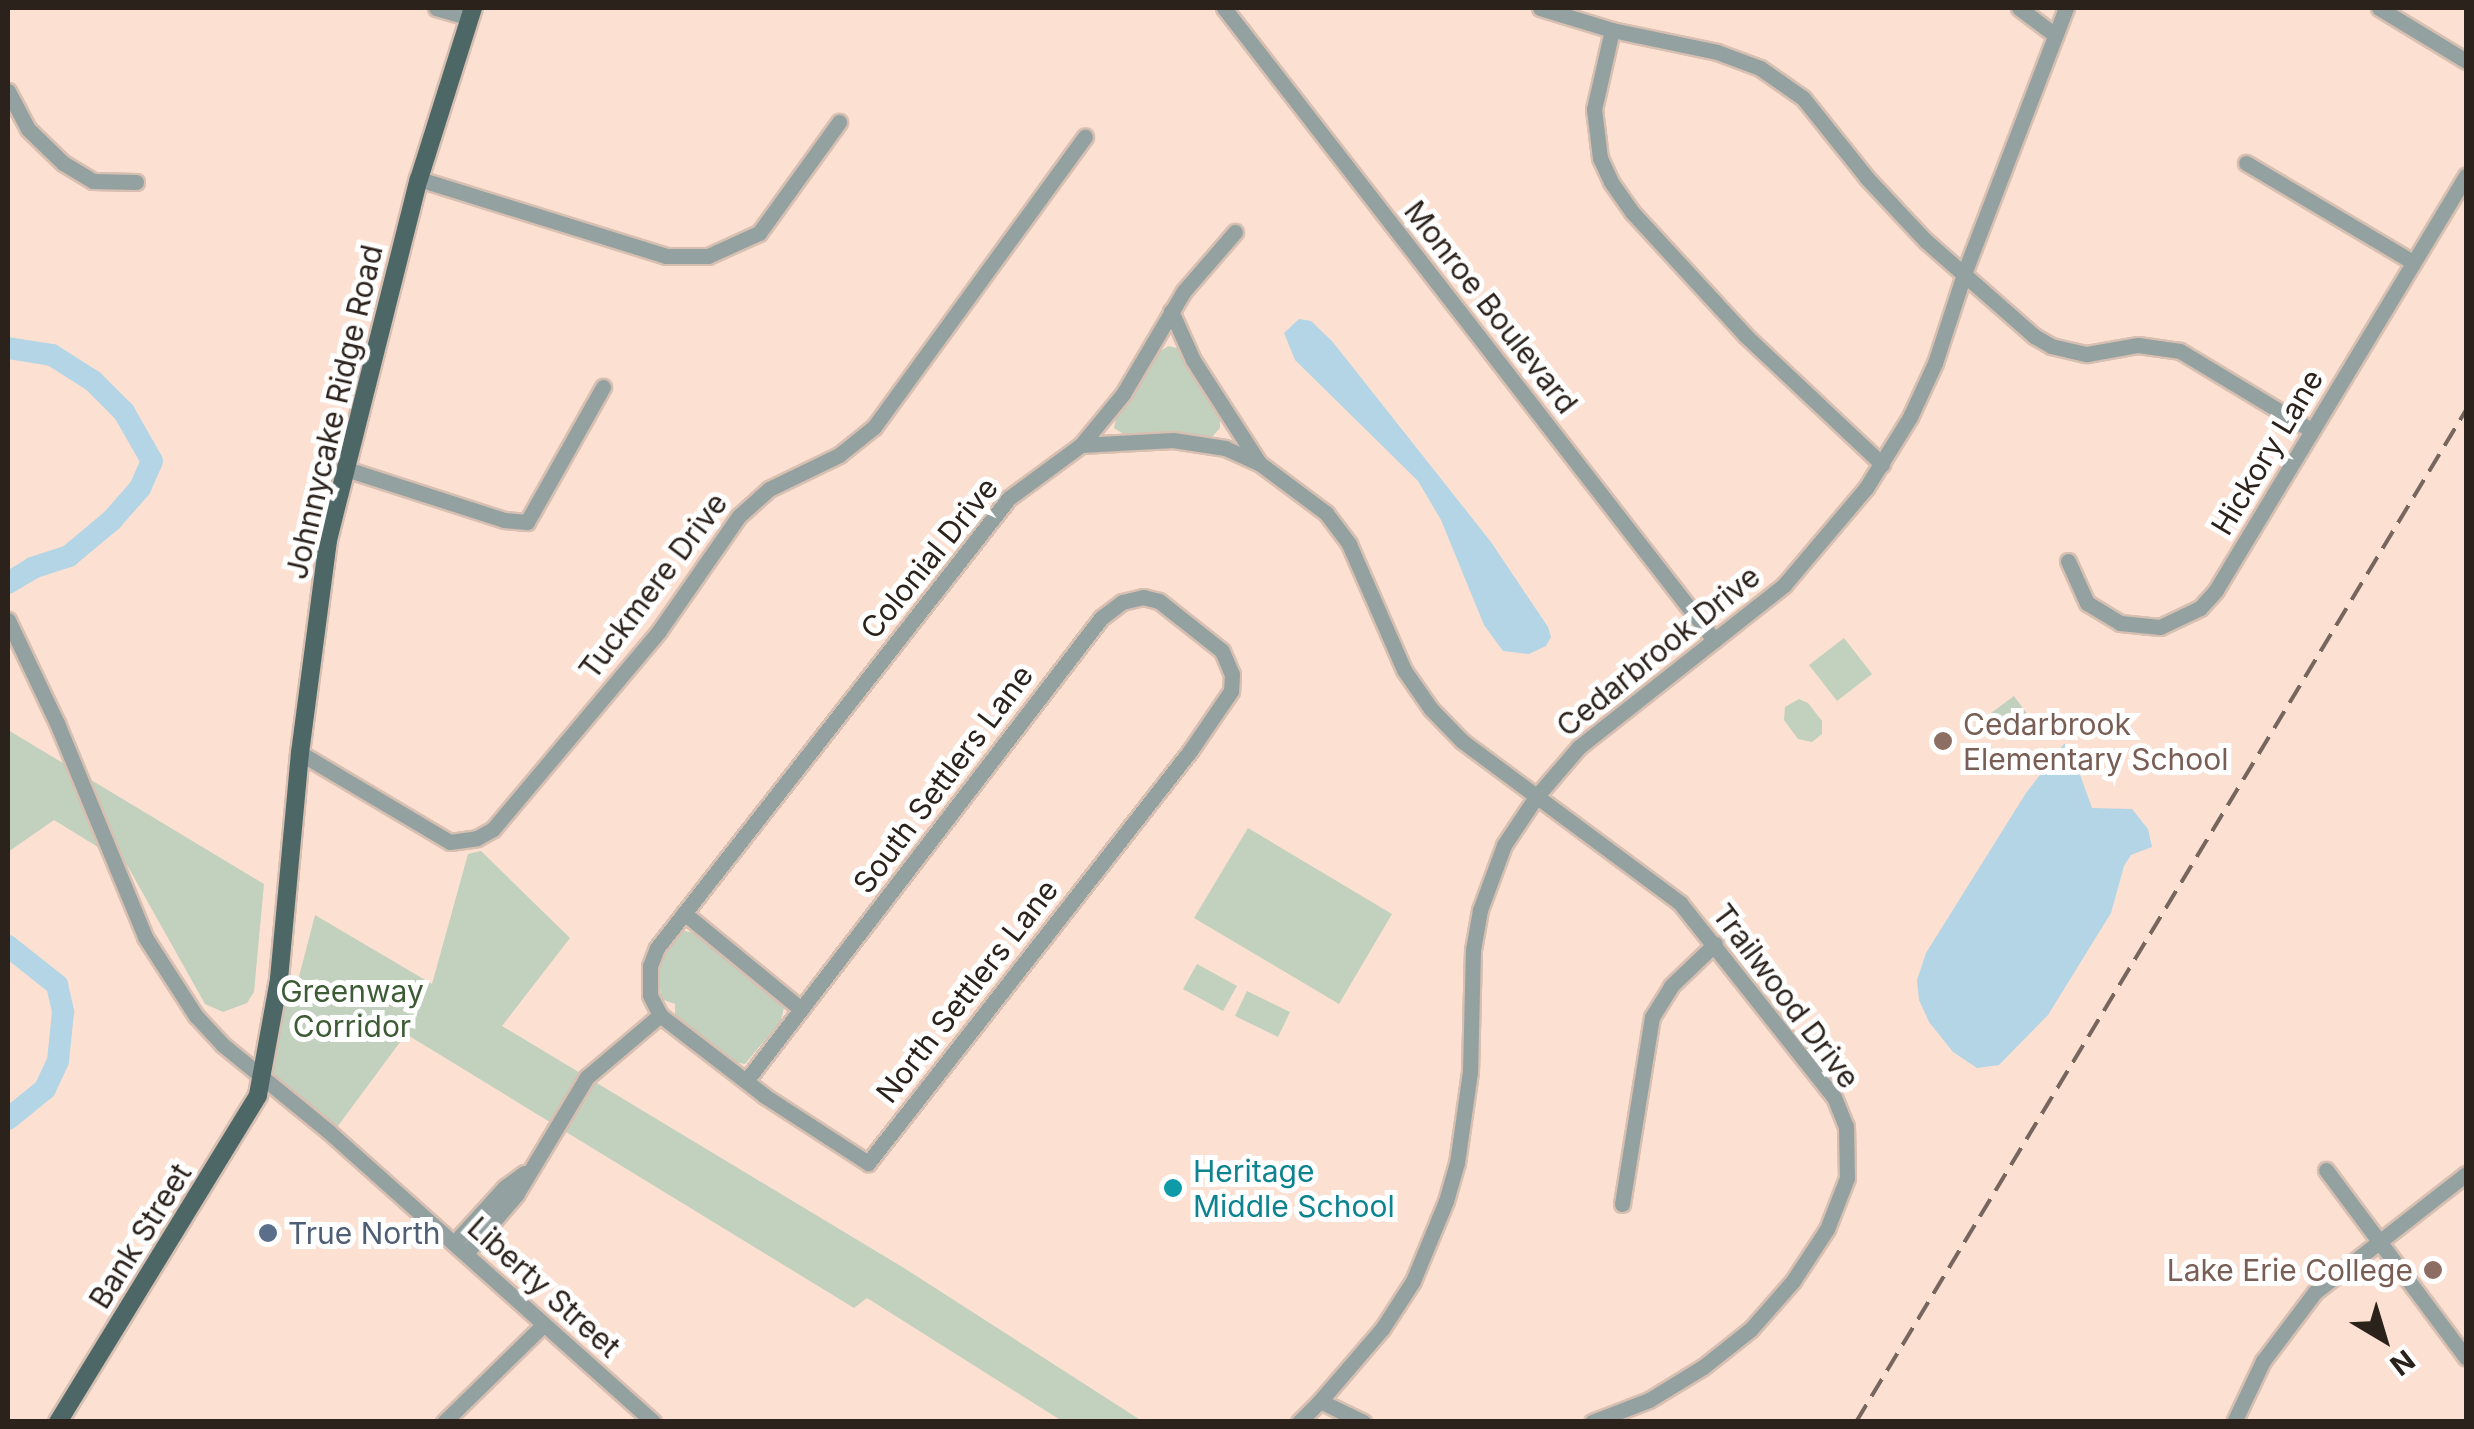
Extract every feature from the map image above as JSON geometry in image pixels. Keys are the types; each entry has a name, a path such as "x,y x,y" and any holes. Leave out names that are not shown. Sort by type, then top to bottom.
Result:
{"main road":[{"name":"Johnnycake Ridge Road","path":"261,1075 279,979 318,600 342,468 419,179 472,13"},
{"name":"Bank Street","path":"58,1422 233,1139 258,1095 261,1075"}],"street":[{"path":"436,8 472,13"},
{"name":"Monroe Boulevard","path":"1224,8 1714,640"},
{"path":"1540,8 1612,30 1717,52 1777,78 1803,98 1866,178 1926,241 1965,271 2012,319 2051,346 2087,354 2138,345 2180,351 2311,430"},
{"path":"2019,8 2055,35"},
{"name":"Cedarbrook Drive","path":"1320,1402 1382,1328 1413,1281 1446,1202 1458,1163 1470,1072 1469,1009 1480,910 1504,845 1536,797 1580,747 1787,582 1852,509 1882,464 1933,368 1965,271 2066,8"},
{"path":"2379,8 2466,62"},
{"path":"1612,30 1594,109 1600,158 1612,182 1647,229 1746,336 1882,464"},
{"path":"8,91 28,129 63,163 93,181 136,182"},
{"path":"419,179 666,256 708,256 745,243 759,232 839,122"},
{"name":"Tuckmere Drive","path":"300,753 450,842 477,838 493,828 659,630 739,516 769,488 839,456 874,426 1085,136"},
{"path":"2246,163 2413,262"},
{"name":"Hickory Lane","path":"2068,562 2088,604 2120,623 2160,628 2182,620 2216,590 2466,176"},
{"name":"Colonial Drive","path":"660,1015 650,995 650,966 656,948 987,522 1018,490 1081,445 1124,394 1171,311 1235,232"},
{"path":"1171,311 1193,360 1259,463"},
{"path":"342,468 504,520 527,522 604,386"},
{"path":"1081,445 1173,440 1225,448 1259,463 1310,498 1349,544 1404,670 1427,704 1462,741 1536,797"},
{"name":"South Settlers Lane","path":"746,1080 1100,618 1122,602 1143,597 1171,609 1215,644"},
{"name":"Liberty Street","path":"8,620 57,723 145,937 196,1016 654,1422"},
{"name":"North Settlers Lane","path":"660,1015 746,1080 868,1163 1220,711 1230,691 1232,674 1215,644"},
{"name":"Trailwood Drive","path":"1536,797 1680,903 1834,1097 1846,1126 1847,1178 1819,1242 1793,1282 1752,1328 1663,1392 1592,1422"},
{"path":"684,912 801,1009"},
{"path":"1622,1204 1652,1016 1671,986 1715,944"},
{"path":"460,1248 516,1196 575,1093 602,1061 660,1015"},
{"path":"2326,1170 2466,1358"},
{"path":"2234,1422 2263,1360 2315,1292 2466,1174"},
{"path":"444,1422 543,1325"},
{"path":"1299,1422 1320,1402 1363,1422"}],"green space":[{"path":"1169,346 1180,349 1220,420 1220,428 1212,437 1125,435 1114,428 1118,410 1160,351"},
{"path":"1844,638 1872,674 1837,701 1809,665"},
{"path":"2014,696 2033,722 2011,739 1991,713"},
{"path":"1799,699 1808,703 1822,721 1822,734 1812,742 1798,739 1784,720 1785,707"},
{"name":"Greenway Corridor","path":"8,730 264,884 254,992 247,1003 223,1012 205,1004 127,865 54,820 8,852"},
{"path":"1248,828 1392,914 1339,1004 1194,918"},
{"name":"Greenway Corridor","path":"481,851 570,938 502,1026 904,1268 1142,1421 1062,1421 867,1298 854,1308 406,1034 332,1134 266,1073 265,1031 295,992 315,915 432,984 468,854"},
{"path":"685,931 694,933 784,1007 781,1021 745,1064 734,1062 675,1016 675,1004 661,999 658,962 674,937"},
{"path":"1197,964 1237,986 1223,1011 1183,989"},
{"path":"1247,991 1290,1012 1278,1037 1235,1016"}],"water":[{"path":"1299,319 1311,321 1332,341 1491,542 1548,627 1551,637 1546,646 1529,654 1503,651 1484,625 1441,520 1418,481 1295,360 1284,333"},
{"path":"2064,744 2069,744 2092,808 2132,809 2148,829 2152,847 2131,855 2124,866 2111,913 2048,1015 1999,1065 1977,1068 1953,1052 1929,1022 1919,1000 1917,980 1926,953 2026,793"}],"waterway":[{"path":"8,348 52,355 93,381 124,412 152,461 140,488 112,520 69,556 33,568 8,583"},
{"path":"8,946 57,985 63,1012 58,1061 45,1089 8,1119"}],"railway":[{"path":"1856,1422 2466,410"}],"place":[{"name":"Cedarbrook Elementary School","path":"1943,741"},
{"name":"Heritage Middle School","path":"1173,1188"},
{"name":"True North","path":"268,1233"},
{"name":"Lake Erie College","path":"2433,1270"}]}
